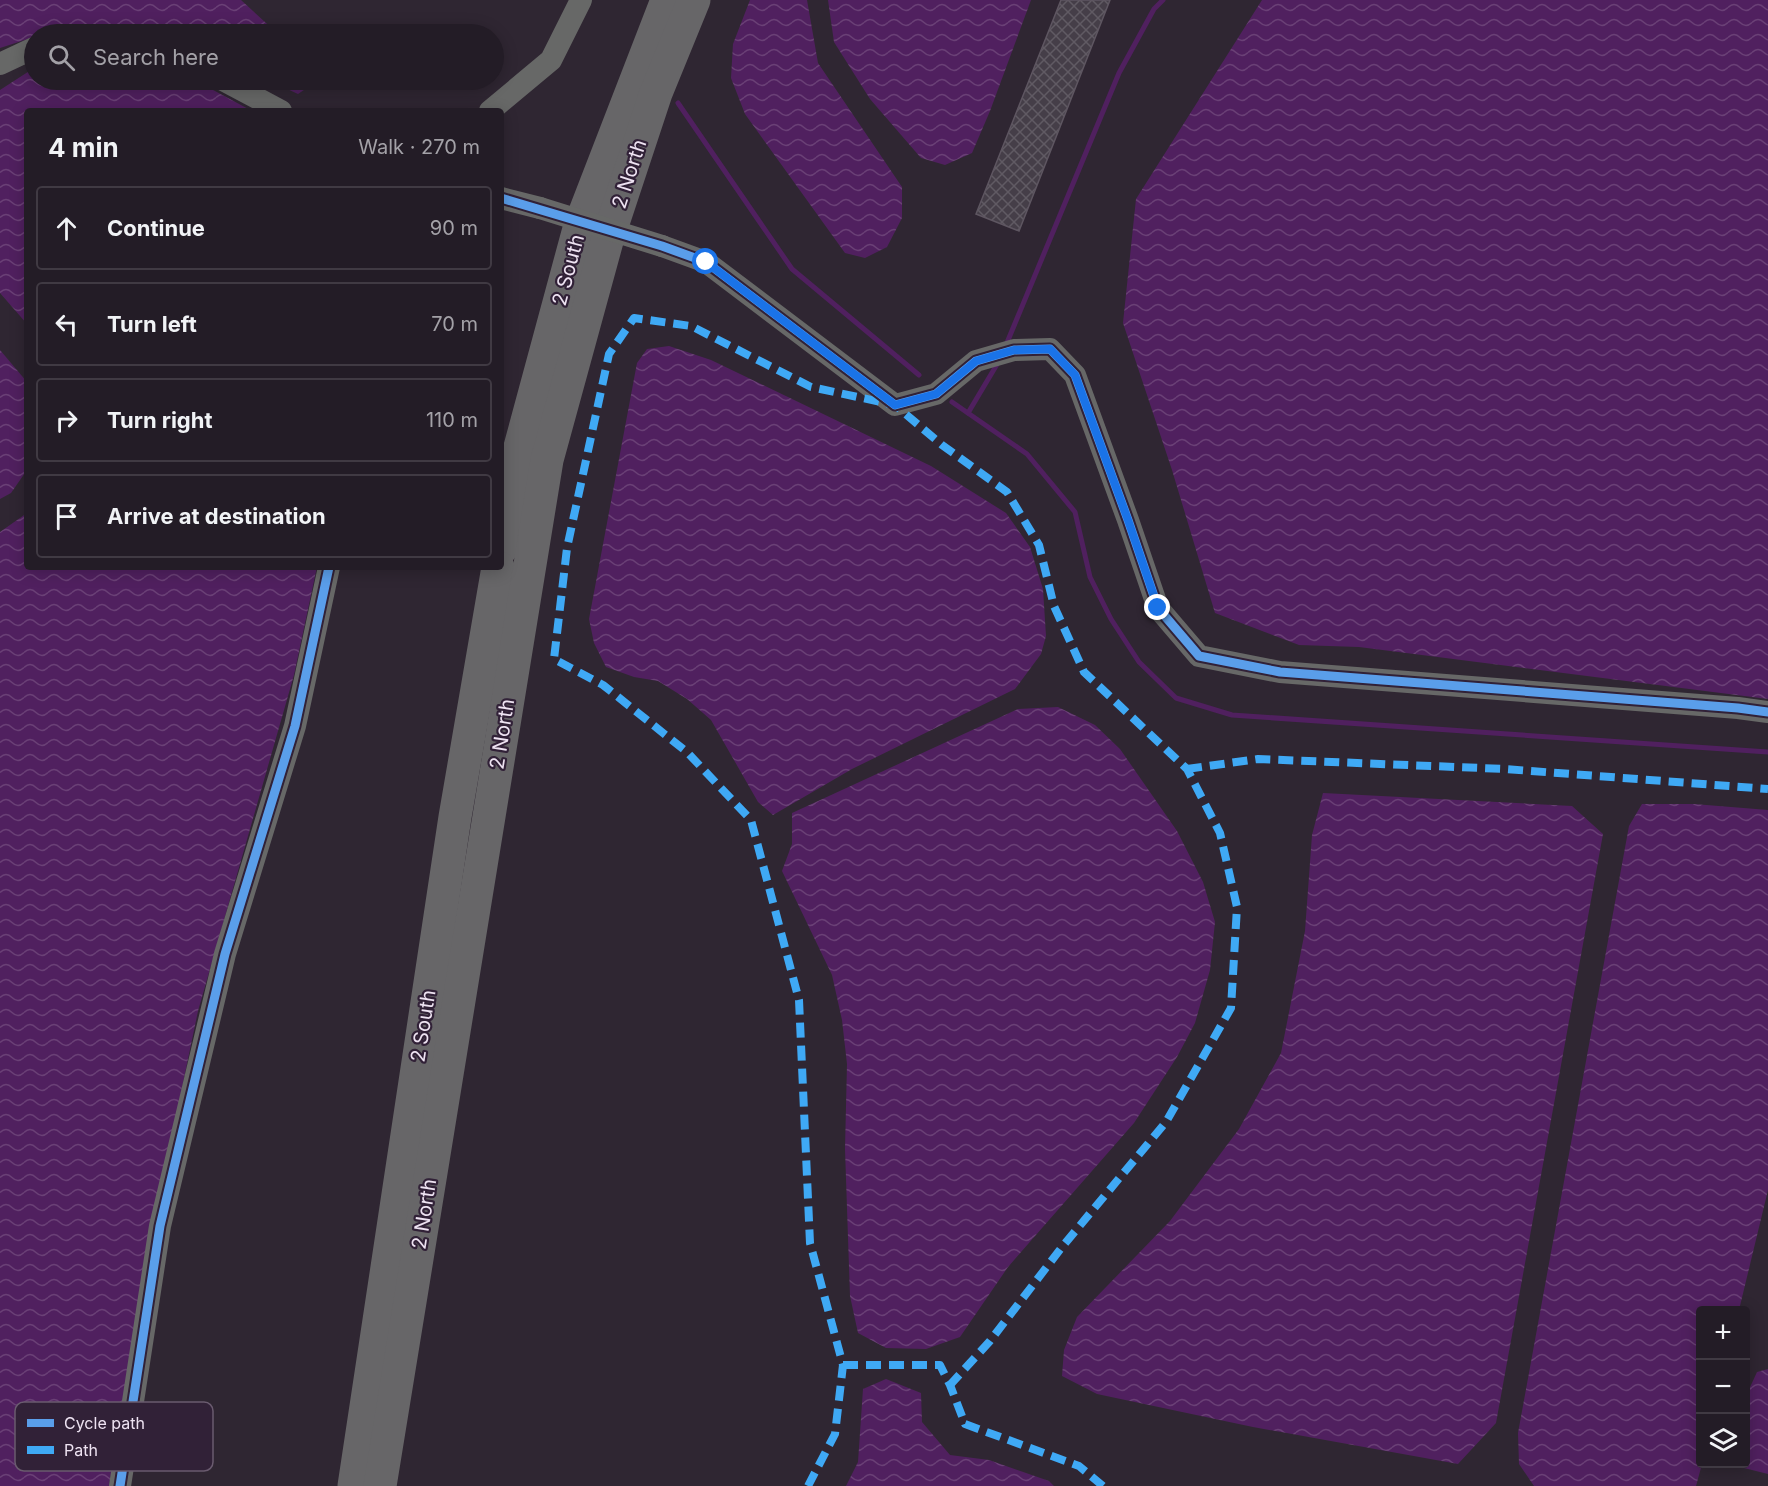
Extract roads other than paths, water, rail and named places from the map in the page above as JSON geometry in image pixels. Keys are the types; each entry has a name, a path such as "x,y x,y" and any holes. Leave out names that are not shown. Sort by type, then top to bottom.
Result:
{"highway":[{"name":"2 South","path":"504,532 517,458 580,225 667,0"},
{"name":"2 North","path":"380,1486 547,460 607,241 656,93 694,0"},
{"name":"2 South","path":"354,1486 455,817 497,570"}],"street":[{"path":"494,108 552,60 581,0"},
{"path":"0,64 24,53"},
{"path":"242,90 275,108"},
{"path":"504,199 662,246 706,262 895,405 936,394 976,361 1014,350 1050,349 1075,375 1158,608 1199,656 1280,672 1768,712"},
{"path":"133,1402 160,1226 225,954 295,726 328,570"},
{"path":"120,1486 122,1471"}],"water":[{"path":"0,0 241,0 267,24 24,24 24,40 0,48"},
{"path":"750,0 807,0 818,63 902,187 902,218 887,247 865,258 845,253 745,114 731,78 733,44"},
{"path":"828,0 1031,0 972,153 945,165 921,158 870,99 834,42"},
{"path":"1262,0 1768,0 1768,699 1359,647 1299,645 1215,613 1172,470 1123,323 1136,199"},
{"path":"24,74 24,90 213,90 246,108 24,108 24,321 0,293 0,90"},
{"path":"289,90 304,90 298,94"},
{"path":"669,346 711,360 931,466 1006,513 1030,547 1043,589 1046,636 1041,654 1015,689 852,769 773,815 758,802 711,720 687,699 658,681 634,677 606,667 594,643 589,619 637,363 647,349"},
{"path":"0,350 24,378 24,474 11,493 0,499"},
{"path":"24,515 24,570 316,570 294,675 198,1011 153,1227 123,1402 15,1402 15,1471 112,1471 109,1486 0,1486 0,532"},
{"path":"1058,707 1095,725 1120,749 1177,831 1203,882 1215,922 1210,970 1195,1023 1177,1057 1134,1123 1008,1267 960,1337 926,1349 886,1348 858,1333 850,1296 845,1149 847,1064 842,1020 832,975 782,871 792,844 792,813 1018,709"},
{"path":"1323,793 1572,806 1603,834 1496,1423 1458,1464 1253,1427 1097,1394 1062,1376 1064,1350 1077,1317 1170,1221 1239,1129 1281,1053 1305,931 1312,835"},
{"path":"1642,804 1694,804 1768,810 1768,1190 1740,1306 1696,1306 1696,1468 1701,1468 1696,1486 1534,1486 1519,1464 1518,1433 1629,826"},
{"path":"1768,1369 1768,1474 1744,1468 1750,1468 1750,1387 1757,1372"},
{"path":"886,1379 921,1393 922,1422 950,1455 989,1460 1049,1481 1054,1486 846,1486 858,1462 863,1389"}],"waterway":[{"path":"1006,345 1119,73 1154,9 1163,0"},
{"path":"678,103 792,269 919,375"},
{"path":"968,413 999,361"},
{"path":"952,402 1027,454 1075,512 1090,577 1111,619 1139,662 1176,698 1232,715 1768,752"}]}
